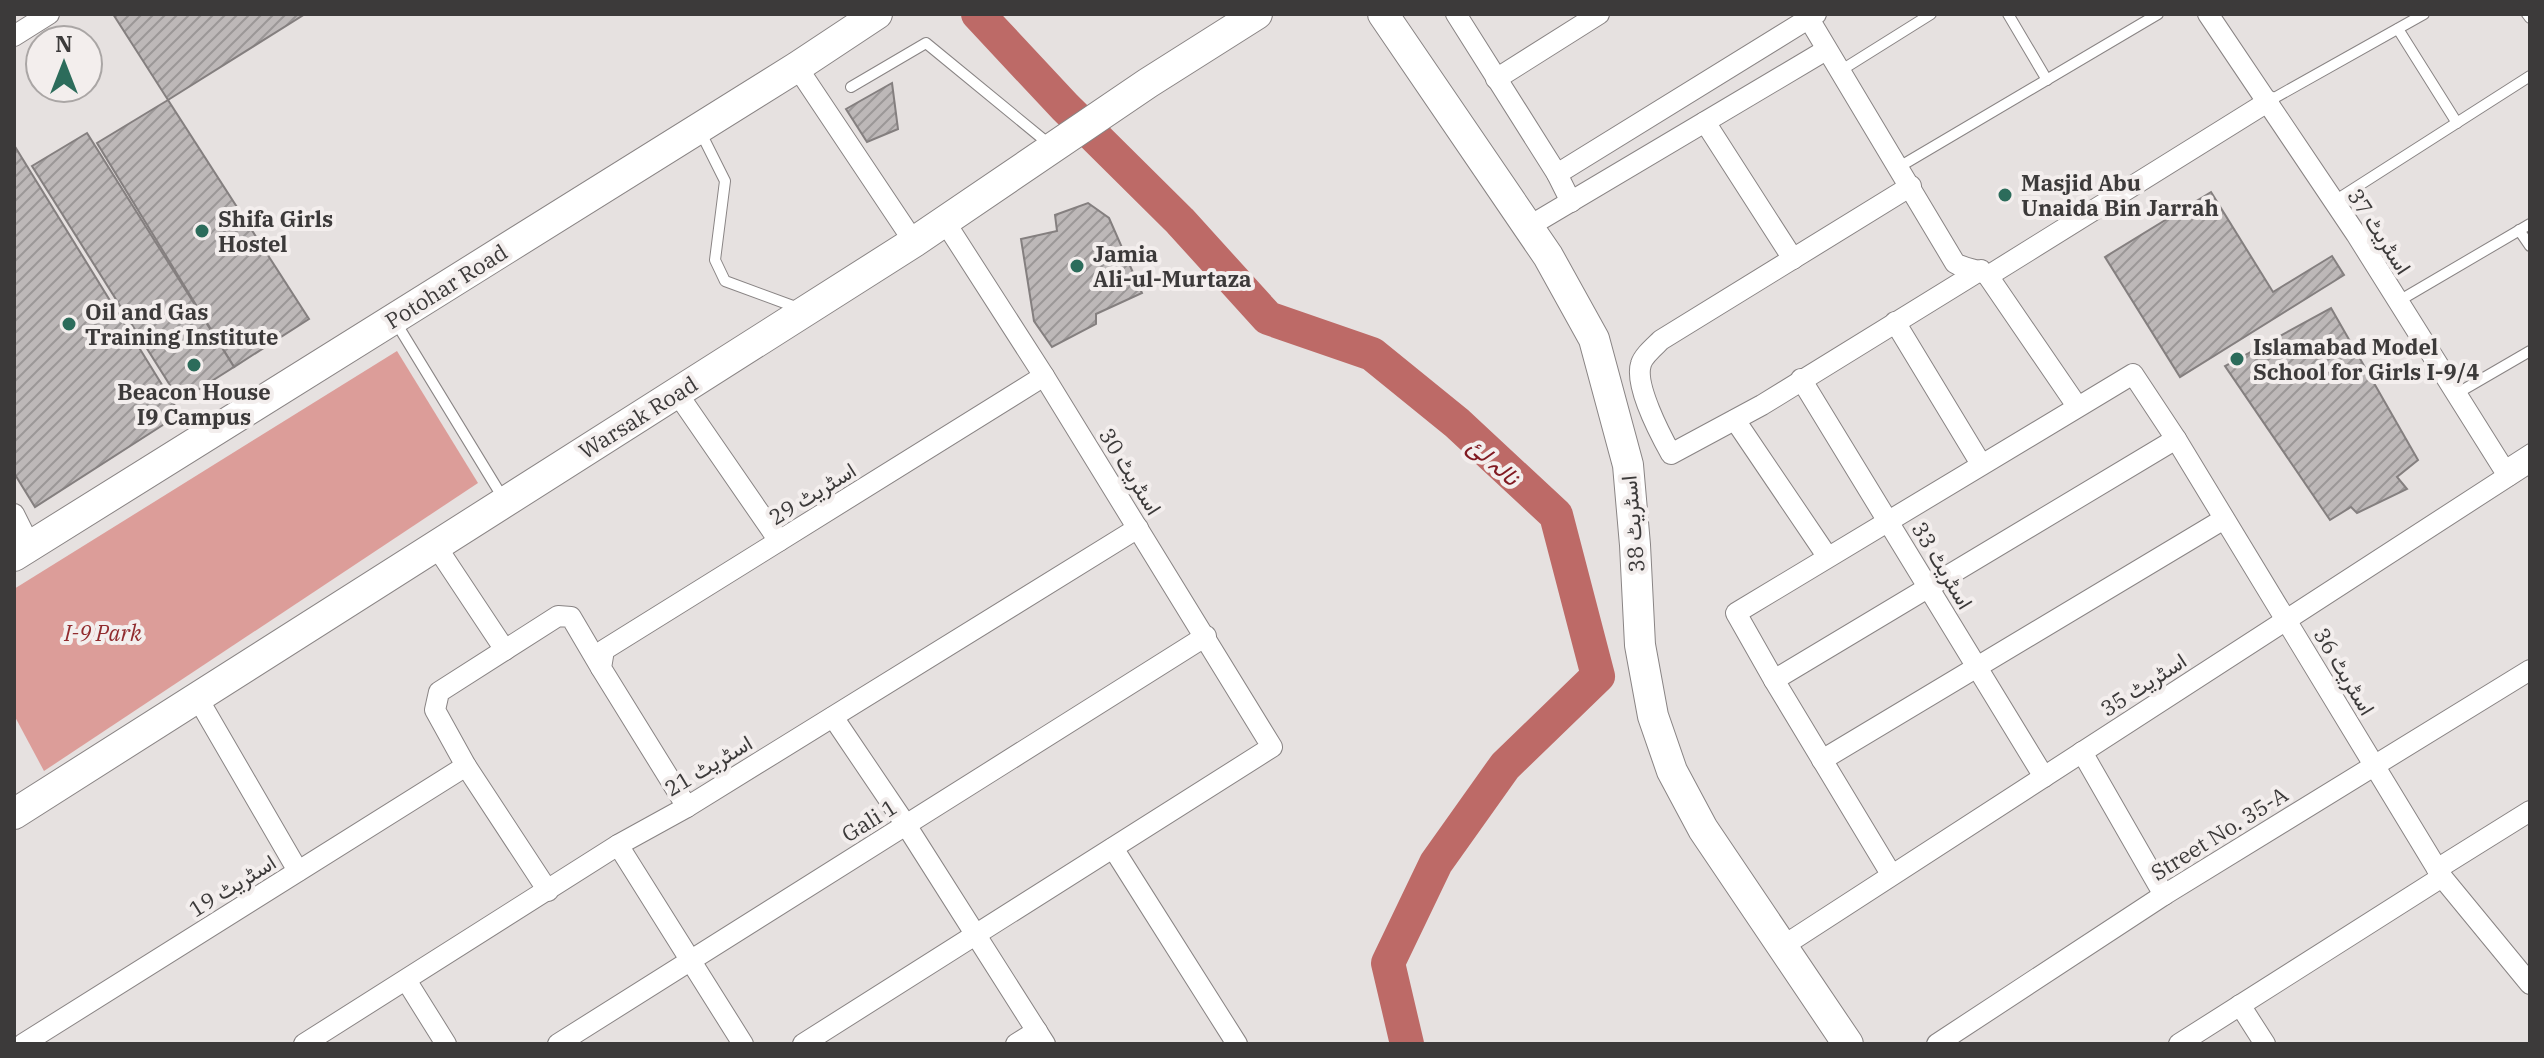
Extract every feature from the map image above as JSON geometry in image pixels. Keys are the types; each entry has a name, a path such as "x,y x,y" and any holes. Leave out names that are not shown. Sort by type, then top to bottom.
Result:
{"street":[{"path":"14,36 49,14"},
{"name":"Potohar Road","path":"22,551 699,129 877,14"},
{"name":"Warsak Road","path":"14,814 914,242 1148,83 1257,14"},
{"name":"اسٹریٹ 38","path":"1383,14 1548,256 1594,339 1628,465 1640,645 1653,716 1672,771 1703,829 1848,1044"},
{"path":"1456,14 1557,174 1571,202"},
{"path":"1496,79 1599,14"},
{"name":"اسٹریٹ 37","path":"2208,14 2269,101 2505,472"},
{"path":"1557,174 1813,16 1826,50 1955,263 1965,269 1985,273 2077,406 1736,613 1891,874"},
{"path":"1528,227 1826,50"},
{"path":"797,67 914,242"},
{"path":"1911,186 1661,340 1641,363 1640,376 1650,409 1671,454 1735,420 1895,322 1985,273 2269,101"},
{"path":"1705,122 1793,259"},
{"name":"اسٹریٹ 30","path":"945,222 1206,636 1272,747 1113,848"},
{"path":"1895,322 1981,464"},
{"name":"اسٹریٹ 36","path":"2077,406 2133,374 2176,439 2440,873 2530,984"},
{"name":"اسٹریٹ 29","path":"603,659 779,541 1044,376"},
{"name":"اسٹریٹ 33","path":"1801,379 2044,777"},
{"path":"677,393 779,541"},
{"path":"1735,420 1827,556"},
{"path":"1774,680 2176,439"},
{"name":"اسٹریٹ 35","path":"1783,946 2286,620 2505,472 2530,462"},
{"path":"14,514 22,551"},
{"path":"1822,760 2224,519"},
{"name":"اسٹریٹ 21","path":"304,1044 618,845 687,807 1138,528"},
{"path":"436,546 505,650"},
{"path":"548,891 466,766 435,710 439,692 558,616 571,617 603,659 687,807"},
{"name":"Gali 1","path":"558,1044 1206,636"},
{"name":"Street No. 35-A","path":"1937,1044 2164,895 2530,670"},
{"path":"197,697 298,871"},
{"path":"833,717 906,825 1041,1038 1016,1044"},
{"path":"2082,752 2164,895"},
{"name":"اسٹریٹ 19","path":"23,1044 466,766"},
{"path":"2179,1044 2530,811"},
{"path":"618,845 743,1044"},
{"path":"803,1044 1113,848 1237,1044"},
{"path":"406,980 446,1044"},
{"path":"2240,1005 2265,1044"}],"lane":[{"path":"1840,71 1931,14"},
{"path":"2008,14 2047,80"},
{"path":"1899,167 2158,14"},
{"path":"2269,101 2424,14"},
{"path":"2398,29 2457,123"},
{"path":"851,87 926,43 1060,143"},
{"path":"2333,202 2530,76"},
{"path":"699,129 725,181 715,260 725,281 806,311"},
{"path":"2397,302 2530,224"},
{"path":"2519,230 2530,246"},
{"path":"394,319 505,502"},
{"path":"2456,394 2530,351"},
{"path":"2505,472 2530,449"}],"green space":[{"name":"I-9 Park","path":"397,351 478,483 44,771 14,715 14,589"}],"building":[{"path":"113,14 305,14 168,100"},
{"path":"892,83 898,129 867,142 846,109"},
{"name":"Shifa Girls Hostel","path":"168,100 309,319 234,367 97,143"},
{"path":"87,133 234,367 180,401 32,166"},
{"name":"Oil and Gas Training Institute","path":"14,145 180,414 35,507 14,473"},
{"path":"2211,192 2273,292 2332,256 2344,275 2180,377 2105,257"},
{"name":"Jamia Ali-ul-Murtaza","path":"1088,203 1109,218 1142,293 1096,314 1096,324 1052,347 1034,321 1021,239 1057,231 1055,215"},
{"path":"2331,308 2418,460 2397,477 2407,489 2357,513 2351,507 2330,520 2225,366"}],"waterway":[{"name":"نالہ لئ","path":"978,14 1065,107 1180,221 1268,318 1372,354 1457,423 1556,515 1598,676 1505,766 1436,863 1388,963 1407,1044"}],"place":[{"name":"Masjid Abu Unaida Bin Jarrah","path":"2005,195"},
{"name":"Shifa Girls Hostel","path":"202,231"},
{"name":"Jamia Ali-ul-Murtaza","path":"1077,266"},
{"name":"Oil and Gas Training Institute","path":"69,324"},
{"name":"Islamabad Model School for Girls I-9/4","path":"2237,359"},
{"name":"Beacon House I9 Campus","path":"194,365"}]}
